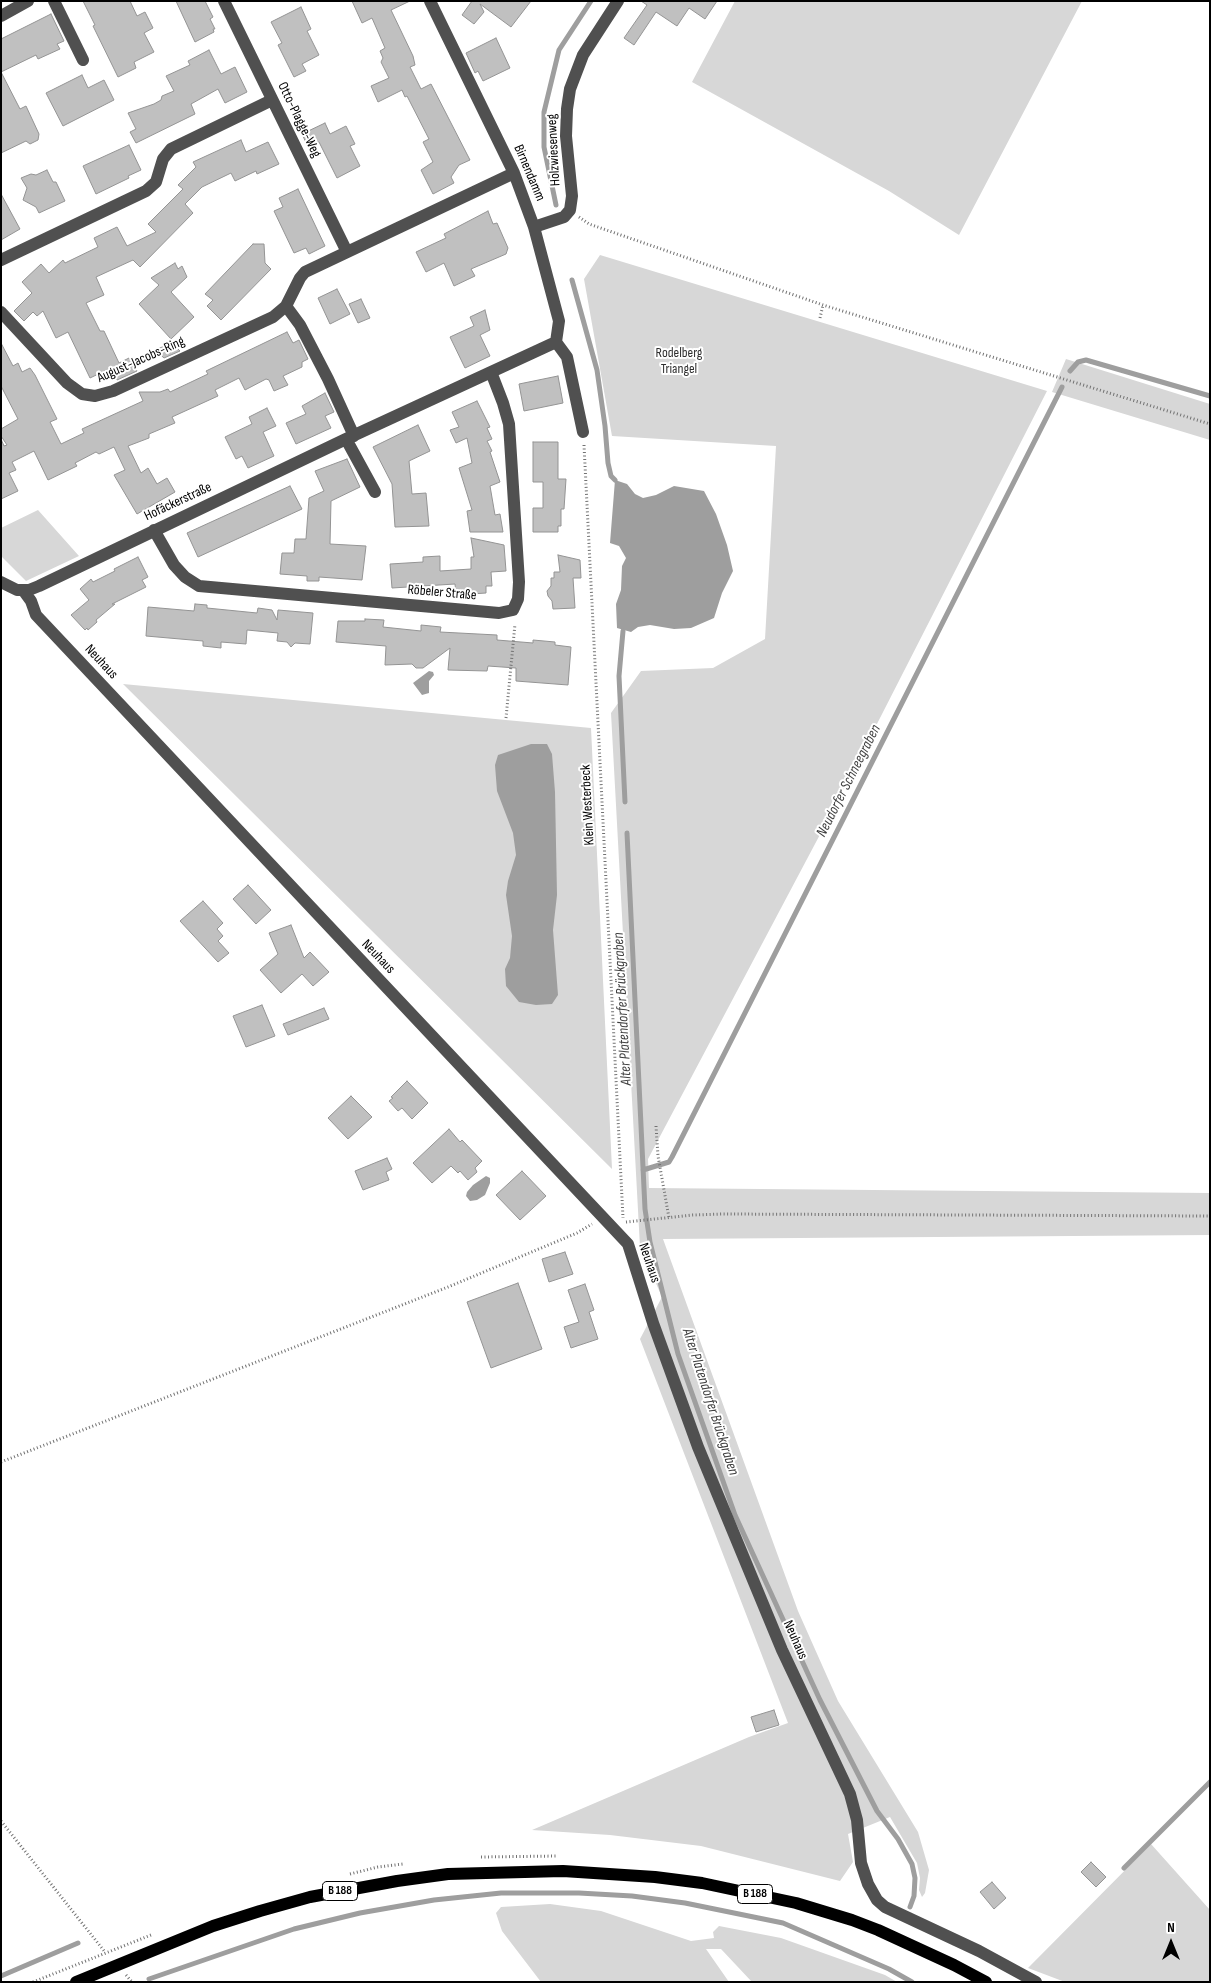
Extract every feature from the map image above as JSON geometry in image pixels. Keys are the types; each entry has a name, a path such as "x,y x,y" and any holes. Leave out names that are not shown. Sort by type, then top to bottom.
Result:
{"main road":[{"name":"B 188","path":"76,1982 213,1926 310,1897 398,1880 448,1874 563,1871 655,1877 702,1883 796,1904 852,1920 878,1930 986,1982"}],"street":[{"path":"1,16 28,1"},
{"path":"54,1 83,60"},
{"name":"Otto-Plagge-Weg","path":"224,1 347,252"},
{"name":"Holzwiesenweg","path":"570,210 572,196 566,136 570,89 583,55 618,1"},
{"name":"Birnendamm","path":"434,3 514,173 534,227 559,321 556,342"},
{"path":"1,260 146,191 156,182 163,159 171,149 272,100"},
{"path":"375,492 350,437 328,378 300,325 286,306 305,272 514,173"},
{"path":"534,227 564,216 570,210"},
{"name":"August-Jacobs-Ring","path":"1,312 67,383 82,394 95,396 113,391 273,316 286,306"},
{"path":"556,342 567,357 583,432"},
{"name":"Hofäckerstraße","path":"22,590 39,586 350,437 556,342"},
{"path":"491,372 509,424 519,582 518,599 513,610"},
{"name":"Röbeler Straße","path":"154,530 174,564 185,578 199,586 499,613 513,610"},
{"path":"1,582 13,589 22,590"},
{"name":"Neuhaus","path":"22,590 31,601 36,615 628,1244 698,1447 782,1650 850,1794 857,1820 861,1863 868,1884 877,1900 885,1907 979,1951 1036,1982"}],"path":[{"path":"570,210 589,224 822,305 1210,424"},
{"path":"820,318 822,305"},
{"name":"Klein Westerbeck","path":"583,432 624,1222 628,1244"},
{"path":"506,718 515,619 513,610"},
{"path":"656,1126 658,1156 669,1218"},
{"path":"624,1222 722,1214 1210,1216"},
{"path":"1,1462 448,1287 576,1233 603,1218"},
{"path":"1,1821 105,1952 118,1965"},
{"path":"480,1858 564,1856"},
{"path":"341,1876 378,1867 406,1864"},
{"path":"33,1982 159,1931"}],"green space":[{"path":"735,1 1082,1 959,235 889,191 692,82"},
{"name":"Rodelberg Triangel","path":"600,255 1047,391 833,810 648,1159 649,1188 1210,1193 1210,1235 663,1239 798,1611 838,1701 918,1832 929,1870 925,1893 922,1897 919,1890 920,1878 917,1863 890,1817 848,1834 853,1862 840,1881 701,1846 610,1835 532,1830 749,1737 788,1723 640,1339 662,1297 640,1247 611,713 641,671 713,668 765,639 776,446 612,436 584,279"},
{"path":"1066,359 1210,404 1210,440 1052,392"},
{"path":"38,510 79,556 26,581 1,556 1,528"},
{"path":"123,684 591,728 612,1169"},
{"path":"1151,1844 1210,1910 1210,1982 1065,1982 1028,1968"},
{"path":"550,1904 601,1911 691,1941 714,1938 713,1932 719,1926 781,1938 885,1975 897,1982 752,1982 721,1949 706,1949 729,1982 541,1982 502,1931 496,1913 501,1907"}],"shaded area":[{"path":"615,480 627,484 635,494 643,498 656,495 674,486 704,491 716,514 727,545 733,571 722,593 714,618 691,628 674,629 650,625 638,627 631,632 617,628 616,604 621,590 622,566 626,558 619,546 610,543"},
{"path":"429,671 433,672 434,675 429,681 429,693 422,695 413,683"},
{"path":"531,744 547,744 552,754 555,792 557,895 553,930 558,995 552,1004 536,1005 519,1002 506,986 505,969 510,958 512,936 506,895 516,855 513,833 497,791 495,765 498,755"},
{"path":"486,1176 490,1178 490,1183 485,1195 477,1200 470,1201 466,1196 467,1192"}],"building":[{"path":"83,1 130,1 137,16 145,12 153,28 144,33 154,52 134,62 136,68 118,77"},
{"path":"176,1 205,1 213,17 210,19 215,29 213,29 214,32 195,42"},
{"path":"352,1 410,1 391,10 413,56 415,65 410,67 421,89 431,84 470,160 459,165 451,177 454,183 433,194 421,170 433,162 423,142 429,139 402,90 378,102 371,86 389,78 381,62 383,58 380,51 385,48 372,18 362,23"},
{"path":"472,1 531,1 511,27 480,4 484,12 474,24 462,15"},
{"path":"641,1 717,1 705,19 689,8 677,26 656,12 634,45 624,38 647,5"},
{"path":"301,7 311,29 307,31 319,55 302,64 306,71 294,77 278,45 282,43 271,22"},
{"path":"51,14 64,41 57,44 60,49 38,59 36,55 1,72 1,39"},
{"path":"496,38 510,68 483,81 478,71 475,73 466,53"},
{"path":"209,50 221,74 235,67 247,92 225,103 218,89 191,104 195,114 136,143 130,132 136,129 128,113 154,104 161,100 162,96 174,91 166,76 190,65 188,61"},
{"path":"1,72 20,109 26,106 39,134 38,140 30,144 26,141 1,153"},
{"path":"82,75 88,88 104,80 114,100 63,126 46,93"},
{"path":"325,123 330,134 346,126 355,144 350,146 360,166 337,178 319,142 308,147 302,134"},
{"path":"241,140 246,152 268,142 279,164 257,174 256,171 235,181 231,173 202,187 185,204 193,213 140,267 133,260 96,277 104,295 86,303 100,331 104,331 119,363 129,358 137,371 117,380 111,368 90,378 68,332 56,338 43,311 37,316 33,312 24,321 14,311 32,293 22,282 41,264 49,273 63,260 65,263 98,247 94,238 117,227 127,246 156,232 148,224 183,189 178,185 196,167 193,162"},
{"path":"129,145 141,170 96,194 83,166"},
{"path":"47,170 53,182 56,182 65,201 39,213 36,207 23,200 27,188 21,178 31,174 36,175"},
{"path":"298,189 325,246 309,254 306,248 294,253 274,211 283,207 279,198"},
{"path":"1,194 20,229 1,240"},
{"path":"488,211 493,224 497,223 508,248 506,254 471,269 475,276 454,286 444,263 426,272 416,252 446,238 444,234"},
{"path":"253,244 264,244 265,263 271,269 221,320 207,306 213,300 205,294"},
{"path":"175,263 178,269 182,266 187,277 171,292 194,317 171,339 139,304 159,285 151,278"},
{"path":"337,289 350,314 330,324 318,298"},
{"path":"361,299 370,318 358,323 349,304"},
{"path":"485,310 490,330 480,335 490,356 465,368 450,337 474,326 470,317"},
{"path":"287,332 293,343 299,340 308,359 302,362 302,367 283,376 288,385 274,391 269,380 266,379 245,390 239,378 215,390 218,396 172,417 175,423 149,434 149,438 128,446 141,473 148,468 157,484 167,478 175,492 137,514 114,475 125,470 114,447 99,454 96,452 75,463 77,466 48,480 34,451 12,462 16,470 9,473 18,491 1,499 1,439 4,446 7,445 1,436 1,429 18,419 1,386 1,343 13,366 18,363 22,372 30,368 35,375 57,419 50,422 61,444 84,433 82,429 143,401 139,392 160,392 168,389 170,392 208,374 206,371"},
{"path":"172,343 180,351 164,358 155,350"},
{"path":"558,376 563,403 524,411 519,384"},
{"path":"325,393 334,412 325,416 331,428 296,444 286,423 306,414 302,406"},
{"path":"477,401 490,427 487,428 492,439 487,441 492,451 490,452 500,482 490,486 495,515 500,514 503,532 470,532 467,511 472,510 459,468 472,463 467,438 456,443 450,430 459,427 452,412"},
{"path":"267,408 276,426 263,432 274,456 248,468 242,456 236,459 225,437 252,424 249,417"},
{"path":"418,425 430,451 409,461 412,494 426,493 429,526 395,527 392,484 373,447"},
{"path":"533,442 558,442 558,479 566,479 564,509 561,509 561,526 558,526 558,532 533,532 533,508 543,508 543,482 533,482"},
{"path":"347,459 360,487 331,501 330,544 366,546 362,580 319,577 319,581 307,581 307,576 280,574 282,553 294,553 295,539 306,539 309,498 324,491 315,471"},
{"path":"290,486 302,509 198,557 187,533"},
{"path":"471,538 504,545 506,571 491,572 492,586 486,586 486,593 456,595 455,584 392,588 390,564 423,562 423,557 440,556 440,571 471,569 471,557 474,557"},
{"path":"558,555 580,560 581,578 573,578 575,608 553,609 552,601 548,596 547,591 551,586 551,578 554,578 554,572 560,572"},
{"path":"138,557 148,577 142,580 146,587 112,604 115,604 96,620 97,622 88,630 87,628 85,630 71,615 89,600 80,589 91,579 93,582"},
{"path":"195,604 207,605 207,608 257,613 258,608 272,610 277,620 278,610 313,613 310,644 295,643 291,647 287,642 277,641 278,633 247,630 246,644 221,642 221,648 203,646 203,641 146,636 148,607 194,611"},
{"path":"365,619 384,620 383,627 421,631 421,625 441,627 440,632 497,635 497,640 533,643 533,640 555,642 555,645 571,647 568,685 516,681 516,668 488,666 487,671 448,670 450,648 423,668 416,668 412,664 385,665 386,646 336,642 338,621 365,621"},
{"path":"248,885 271,910 256,924 233,899"},
{"path":"203,901 223,923 217,929 223,936 218,941 229,953 218,962 180,921"},
{"path":"291,925 304,958 310,952 329,972 313,986 302,974 281,993 260,970 278,954 269,933"},
{"path":"262,1005 275,1036 246,1047 233,1016"},
{"path":"324,1008 329,1019 288,1035 283,1024"},
{"path":"407,1081 428,1103 412,1119 402,1108 398,1111 389,1101"},
{"path":"351,1096 372,1117 348,1139 328,1118"},
{"path":"449,1129 460,1142 462,1140 482,1161 475,1168 477,1172 468,1180 460,1171 458,1173 451,1166 432,1183 413,1163"},
{"path":"387,1158 392,1169 386,1172 389,1180 363,1190 355,1171"},
{"path":"522,1171 546,1196 520,1220 496,1195"},
{"path":"565,1252 573,1274 549,1282 542,1259"},
{"path":"518,1283 542,1349 491,1368 467,1302"},
{"path":"585,1284 594,1310 589,1312 598,1339 571,1348 564,1327 579,1322 568,1290"},
{"path":"774,1710 779,1725 756,1732 751,1717"},
{"path":"1091,1862 1106,1877 1096,1887 1081,1872"},
{"path":"992,1882 1006,1898 994,1909 980,1892"}],"waterway":[{"name":"Alter Platendorfer Brückgraben","path":"556,205 544,147 544,112 559,50 591,1"},
{"name":"Alter Platendorfer Brückgraben","path":"572,280 597,370 608,463 611,476 615,480"},
{"name":"Neudorfer Schneegraben","path":"1070,371 1078,362 1086,360 1210,396"},
{"name":"Neudorfer Schneegraben","path":"643,1170 669,1162 672,1157 1062,387"},
{"name":"Alter Platendorfer Brückgraben","path":"623,631 619,676 625,802"},
{"name":"Alter Platendorfer Brückgraben","path":"627,833 645,1209 650,1242 678,1354 735,1515 820,1700 877,1811 898,1839 912,1864 915,1878 914,1896 910,1907"},
{"path":"1124,1868 1210,1782"},
{"path":"149,1979 294,1929 360,1913 434,1900 501,1893 579,1893 632,1896 685,1903 783,1923 889,1969 912,1982"},
{"path":"1,1976 78,1943"}]}
